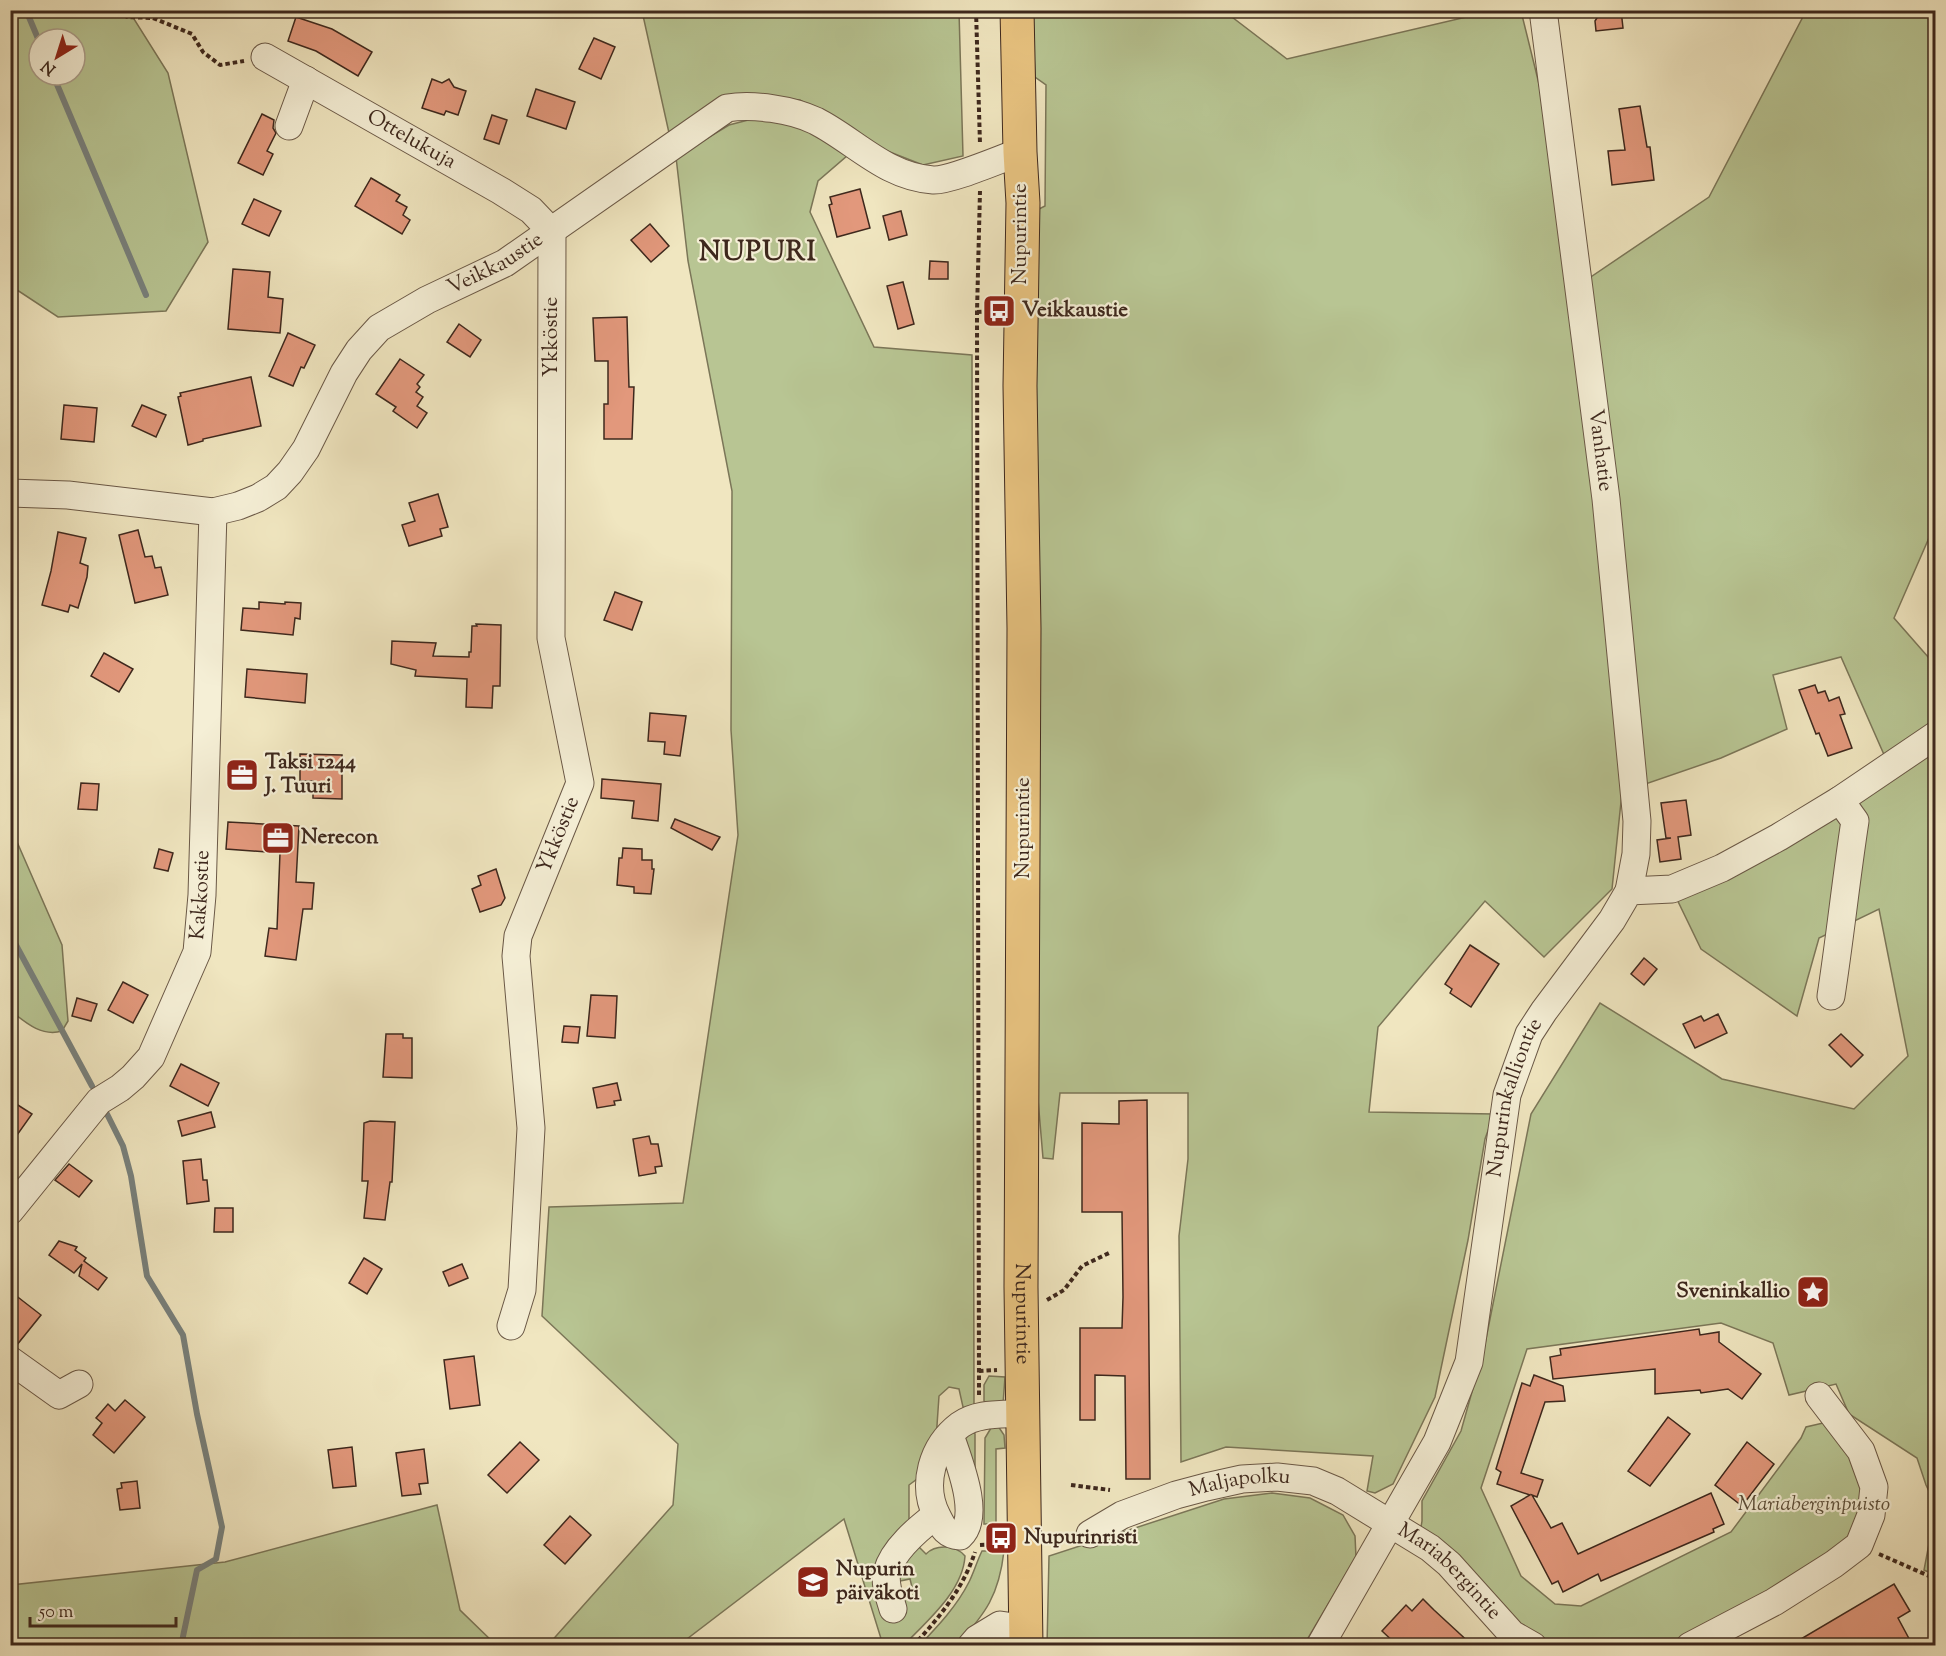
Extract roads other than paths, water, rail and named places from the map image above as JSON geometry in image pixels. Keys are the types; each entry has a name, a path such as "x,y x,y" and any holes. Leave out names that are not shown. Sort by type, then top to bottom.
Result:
{"main road":[{"name":"Nupurintie","path":"1017,10 1023,203 1020,386 1024,628 1021,1287 1024,1413 1020,1640"}],"street":[{"name":"Vanhatie","path":"1544,10 1609,522 1637,821 1636,854 1629,891"},
{"name":"Ottelukuja","path":"265,57 501,191 531,210 552,232"},
{"path":"289,126 306,80"},
{"name":"Veikkaustie","path":"10,493 68,495 213,512 258,498 276,487 306,448 344,374 359,350 379,328 427,300 505,263 727,108 747,105 815,121 873,159 901,174 934,180 1020,152"},
{"name":"Ykköstie","path":"510,1326 522,1290 531,1128 516,956 518,936 580,783 551,638 552,232"},
{"name":"Kakkostie","path":"10,1211 99,1101 120,1088 151,1056 197,952 202,895 213,512"},
{"path":"1629,891 1672,889 1722,868 1840,800 1935,735"},
{"path":"1831,996 1843,917 1845,880 1855,821 1840,800"},
{"name":"Nupurinkalliontie","path":"1320,1646 1437,1442 1468,1362 1507,1095 1516,1065 1529,1034 1612,920 1629,891"},
{"path":"10,1360 59,1395 79,1384"},
{"path":"1690,1646 1774,1602 1834,1564 1859,1545 1870,1515 1874,1487 1861,1451 1819,1396"},
{"path":"950,1435 969,1498 969,1518 965,1532 960,1536 951,1535 944,1530 930,1502 929,1476 940,1446 950,1435 961,1424 979,1416 1024,1413"},
{"name":"Maljapolku","path":"1090,1534 1122,1515 1176,1495 1242,1479 1276,1477 1313,1481 1337,1491 1388,1524"},
{"path":"893,1609 887,1587 887,1572 912,1533 936,1515"},
{"name":"Mariabergintie","path":"1388,1524 1430,1548 1449,1564 1512,1634 1533,1646"},
{"path":"971,1646 977,1639 1000,1624 1020,1640"}],"waterway":[{"path":"26,10 33,27"},
{"path":"58,87 146,295"},
{"path":"10,934 92,1086"},
{"path":"107,1114 123,1146 131,1176 147,1276 183,1335 197,1414 222,1527 216,1559 197,1570 181,1646"}],"place":[{"name":"Veikkaustie","path":"999,311"},
{"name":"Taksi 1244 J. Tuuri","path":"242,775"},
{"name":"Nerecon","path":"278,838"},
{"name":"Sveninkallio","path":"1813,1292"},
{"name":"Nupurinristi","path":"1001,1538"},
{"name":"Nupurin päiväkoti","path":"813,1582"}],"district":[{"name":"NUPURI","path":"758,253"}],"park label":[{"name":"Mariaberginpuisto","path":"1814,1505"}]}
